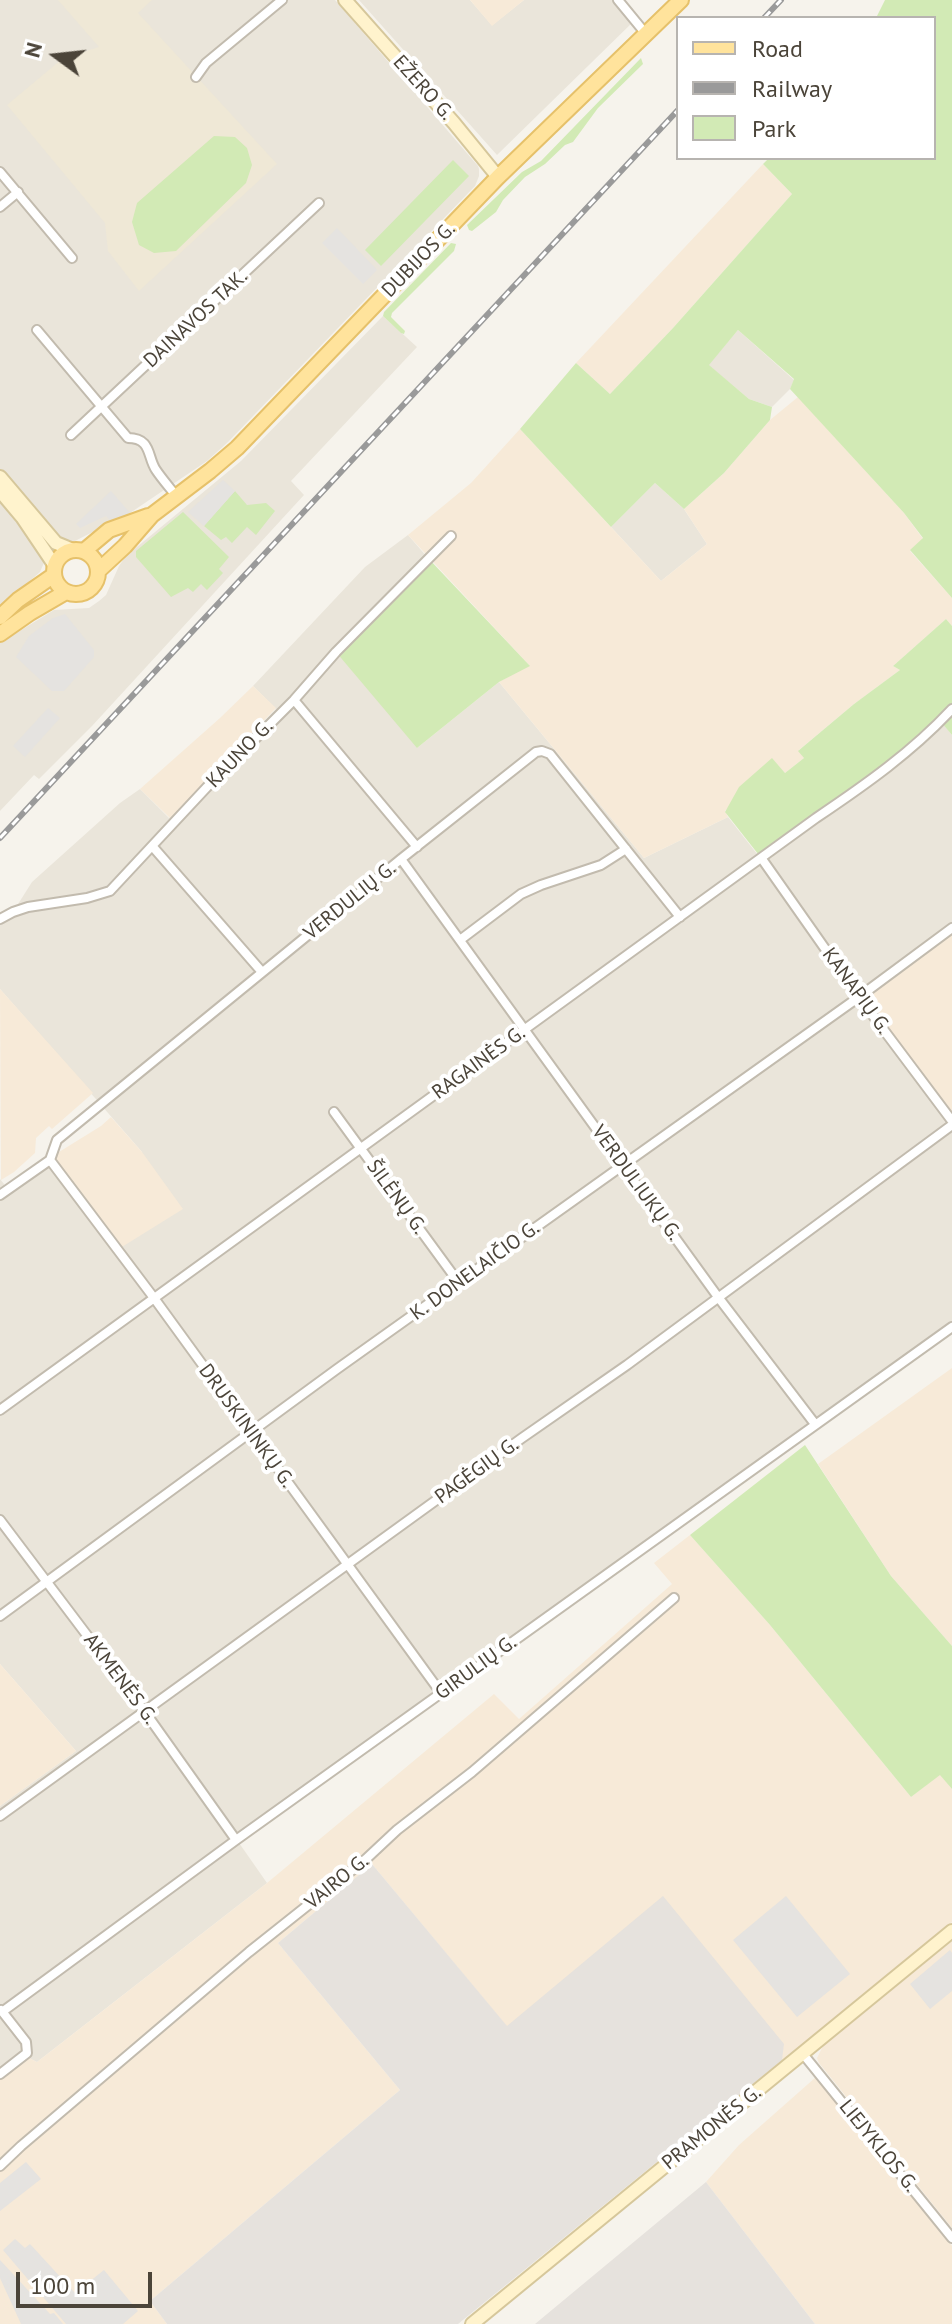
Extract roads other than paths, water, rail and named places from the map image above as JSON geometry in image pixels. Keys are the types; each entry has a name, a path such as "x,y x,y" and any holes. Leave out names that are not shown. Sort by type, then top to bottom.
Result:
{"main road":[{"name":"EŽERO G.","path":"345,0 498,177"},
{"name":"DUBIJOS G.","path":"98,571 152,515 210,471 252,433 498,177 681,0"},
{"path":"0,477 56,543 79,550 96,561 96,581 86,592 66,592 58,585 54,571 22,517 0,491"},
{"name":"DUBIJOS G.","path":"79,550 109,530 152,515"},
{"path":"0,617 54,571 62,555 79,550"},
{"path":"0,634 66,592"},
{"name":"PRAMONĖS G.","path":"472,2324 952,1931"}],"street":[{"path":"196,77 206,63 282,0"},
{"path":"618,0 646,34"},
{"path":"0,172 72,258"},
{"path":"0,207 18,192"},
{"name":"DAINAVOS TAK.","path":"71,435 319,203"},
{"path":"37,330 128,438 140,440 149,449 154,467 177,497"},
{"name":"KAUNO G.","path":"0,919 28,907 87,898 110,891 294,700 336,652 451,536"},
{"path":"294,700 417,847"},
{"name":"RAGAINĖS G.","path":"0,1410 816,818 870,782 912,748 952,709"},
{"name":"VERDULIŲ G.","path":"0,1195 50,1160 57,1140 536,752 550,754 680,917"},
{"path":"153,847 262,972"},
{"path":"460,940 521,894 601,865 626,849"},
{"name":"VERDULIUKŲ G.","path":"401,859 718,1297 815,1424"},
{"name":"KANAPIŲ G.","path":"762,859 952,1123"},
{"name":"K. DONELAIČIO G.","path":"0,1616 952,928"},
{"name":"ŠILĖNŲ G.","path":"334,1112 459,1283"},
{"name":"PAGĖGIŲ G.","path":"0,1816 627,1365 952,1123"},
{"name":"DRUSKININKŲ G.","path":"50,1160 441,1693"},
{"name":"GIRULIŲ G.","path":"1,2011 952,1327"},
{"name":"AKMENĖS G.","path":"0,1520 145,1712 236,1840"},
{"name":"VAIRO G.","path":"0,2166 249,1952 472,1772 674,1598"},
{"path":"0,2074 27,2053 26,2042 1,2011"},
{"name":"LIEJYKLOS G.","path":"803,2054 952,2238"}],"railway":[{"path":"766,16 781,0"},
{"path":"0,838 676,112"}]}
